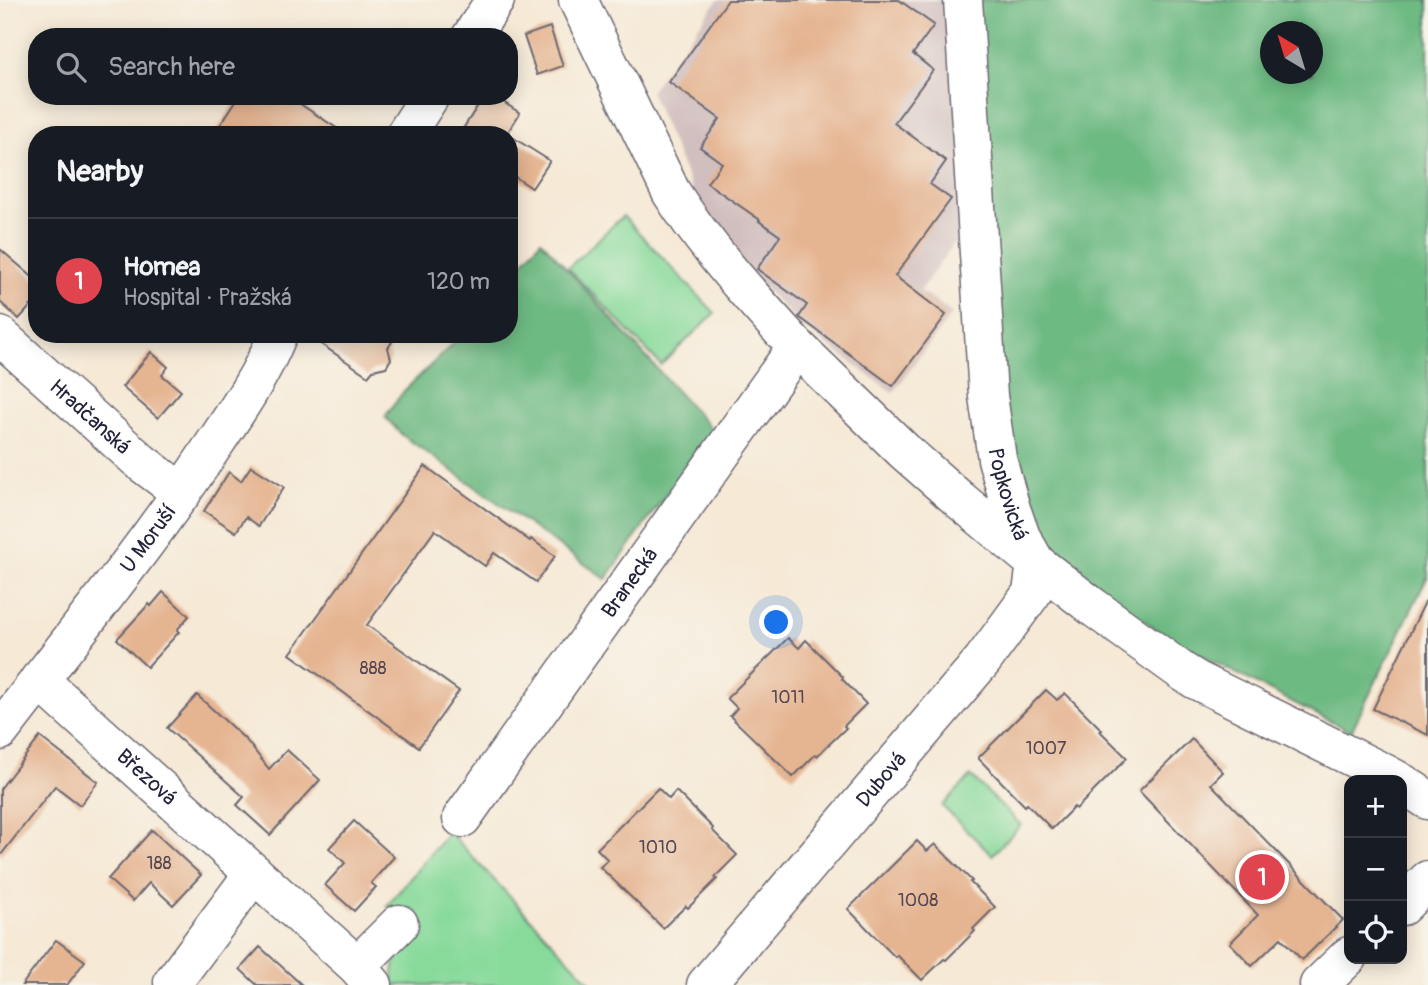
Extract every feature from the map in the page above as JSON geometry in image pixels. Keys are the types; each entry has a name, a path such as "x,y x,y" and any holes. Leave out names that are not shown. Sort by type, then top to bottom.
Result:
{"street":[{"path":"477,28 495,0"},
{"path":"578,0 671,192 714,252 797,347 914,460 1036,563"},
{"name":"Popkovická","path":"963,0 988,396 997,459 1021,537 1036,563 1196,680 1389,775"},
{"path":"411,126 424,105"},
{"name":"Hradčanská","path":"0,336 142,463 182,493"},
{"name":"U Moruší","path":"0,731 182,493 258,376 274,343"},
{"name":"Branecká","path":"462,818 797,347"},
{"name":"Dubová","path":"706,985 983,660 1032,593 1036,563"},
{"name":"Březová","path":"39,680 365,976"},
{"path":"1407,786 1428,800"},
{"path":"173,982 254,873"},
{"path":"1407,901 1428,880"},
{"path":"365,976 399,924"},
{"path":"1320,985 1344,961"}],"shaded area":[{"path":"718,0 955,0 969,222 920,291 952,313 893,393 799,324 750,273 698,203 650,91"}],"green space":[{"path":"967,0 1428,0 1428,576 1351,732 1175,642 1057,560 1020,502 998,406"},
{"path":"623,216 715,313 661,365 568,268"},
{"path":"541,240 712,430 606,579 402,435 385,417 404,391 454,343 518,343 518,269"},
{"path":"971,776 1021,825 992,855 942,806"},
{"path":"449,832 593,985 394,985 395,963 416,932 387,906"}],"building":[{"path":"728,0 899,0 934,25 913,54 933,70 894,123 946,161 930,184 951,199 895,276 946,315 893,386 799,317 807,305 757,269 780,236 707,183 722,163 700,147 720,119 669,82"},
{"path":"550,27 563,66 537,75 524,36"},
{"path":"233,105 302,105 333,126 220,126"},
{"path":"478,105 508,105 520,113 512,126 465,126"},
{"path":"518,141 550,161 532,188 518,179"},
{"path":"0,249 28,273 28,309 19,319 0,302"},
{"path":"319,343 391,343 388,348 391,359 386,367 373,370 368,376"},
{"path":"151,352 168,367 162,375 181,391 158,418 122,387"},
{"path":"251,466 284,487 259,526 246,517 236,532 204,511 229,472 241,481"},
{"path":"425,466 555,556 536,582 494,553 485,566 435,530 367,625 459,691 419,747 290,654"},
{"path":"163,592 189,616 177,630 179,632 147,667 117,639"},
{"path":"1428,596 1428,735 1373,709"},
{"path":"788,638 799,648 806,640 866,704 844,726 846,728 793,777 730,716 737,708 727,698"},
{"path":"1046,690 1057,700 1065,693 1127,758 1052,829 978,758"},
{"path":"197,695 246,740 269,769 287,750 320,780 270,835 237,805 244,797 167,728"},
{"path":"40,737 98,782 80,805 55,786 0,856 0,789"},
{"path":"1192,739 1223,772 1211,784 1343,920 1302,960 1281,938 1252,966 1230,943 1258,915 1139,791"},
{"path":"658,788 669,799 676,791 737,855 688,908 686,906 663,928 600,867 608,860 597,849"},
{"path":"354,821 394,857 371,883 376,887 354,911 325,885 345,863 329,848"},
{"path":"152,830 201,875 173,905 149,883 133,901 108,879"},
{"path":"917,841 927,851 935,844 995,907 946,960 922,980 848,909"},
{"path":"56,940 85,961 67,985 22,985"},
{"path":"260,947 302,985 257,985 240,969"}],"place":[{"name":"Homea","path":"1262,877"}]}
